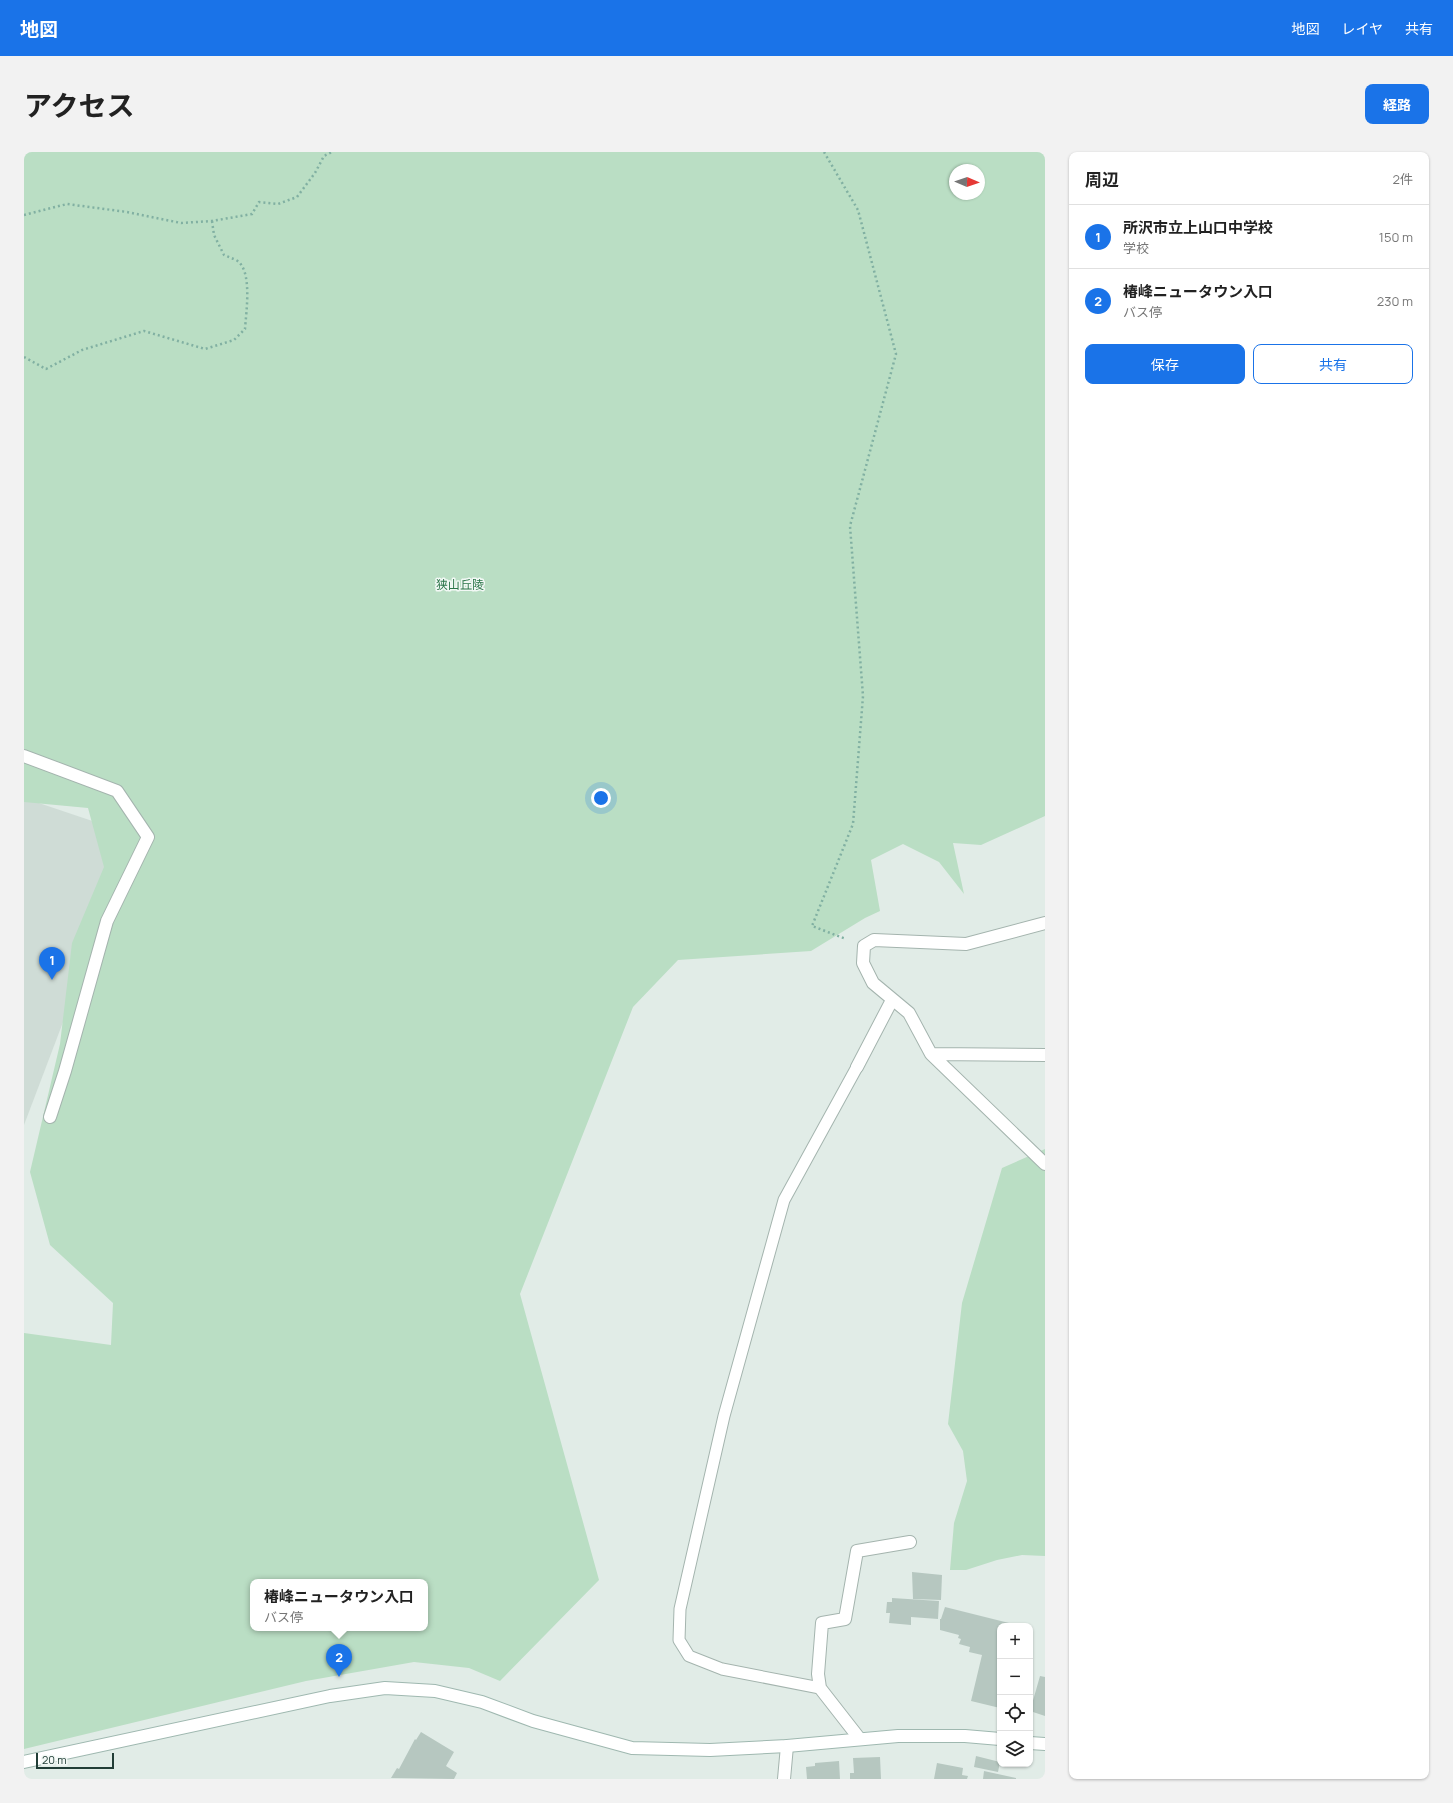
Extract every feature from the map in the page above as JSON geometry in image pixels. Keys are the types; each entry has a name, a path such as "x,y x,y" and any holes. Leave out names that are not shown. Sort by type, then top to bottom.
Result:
{"street":[{"path":"24,756 117,791 148,837 107,922 65,1071 50,1117"},
{"path":"1045,924 966,944 874,940 864,946 863,963 873,983 909,1013 930,1054 1045,1164"},
{"path":"857,1067 892,1000"},
{"path":"930,1054 1045,1055"},
{"path":"859,1738 820,1688 818,1674 822,1623 845,1619 857,1550 910,1542"},
{"path":"24,1762 330,1696 385,1688 435,1691 482,1702 532,1721 632,1748 710,1750 787,1746 859,1738 965,1736 997,1739"},
{"path":"1033,1743 1045,1744"},
{"path":"784,1779 787,1746"}],"lane":[{"path":"820,1688 722,1669 689,1656 679,1640 680,1608 724,1416 784,1200 857,1067"}],"path":[{"path":"24,215 67,204 126,212 181,223 212,221 252,214 259,202 278,204 297,197 315,173 324,156 332,152"},
{"path":"824,152 858,210 896,354 850,526 863,696 853,824 812,926 864,946"},
{"path":"24,357 46,369 82,350 144,331 205,349 234,340 245,329 247,292 245,273 237,260 224,255 214,236 212,221"}],"shaded area":[{"path":"24,798 134,835 24,1125"}],"green space":[{"name":"狭山丘陵","path":"24,152 1045,152 1045,816 981,845 953,843 964,894 939,862 903,844 871,860 880,911 865,918 811,951 678,960 633,1007 520,1294 599,1580 500,1681 469,1668 414,1662 306,1681 24,1749 24,1333 111,1345 113,1303 50,1245 30,1172 60,1044 72,943 104,867 88,808 24,802"},
{"path":"1045,1149 1045,1556 1022,1555 997,1560 966,1570 950,1570 954,1523 967,1481 963,1451 948,1424 962,1303 1002,1168"}],"building":[{"path":"912,1572 942,1575 941,1600 913,1599"},
{"path":"892,1598 939,1601 938,1619 911,1617 911,1625 889,1623 890,1613 886,1613 887,1602 892,1602"},
{"path":"945,1607 1009,1623 997,1623 997,1707 971,1701 982,1655 969,1652 970,1647 959,1644 961,1639 958,1638 959,1635 940,1630 941,1619"},
{"path":"1040,1676 1045,1677 1045,1716 1033,1712 1033,1700"},
{"path":"421,1732 454,1752 446,1766 457,1773 454,1779 391,1778 397,1768 399,1769 415,1739 416,1740"},
{"path":"976,1756 997,1761 997,1767 999,1767 998,1772 974,1767"},
{"path":"880,1757 881,1779 850,1779 850,1773 854,1773 853,1758"},
{"path":"839,1761 840,1779 807,1779 806,1767 815,1766 815,1763"},
{"path":"937,1763 963,1768 962,1775 968,1776 967,1779 934,1779"},
{"path":"984,1771 1016,1778 1016,1779 983,1779"}],"place":[{"name":"所沢市立上山口中学校","path":"52,980"},
{"name":"椿峰ニュータウン入口","path":"339,1677"}]}
